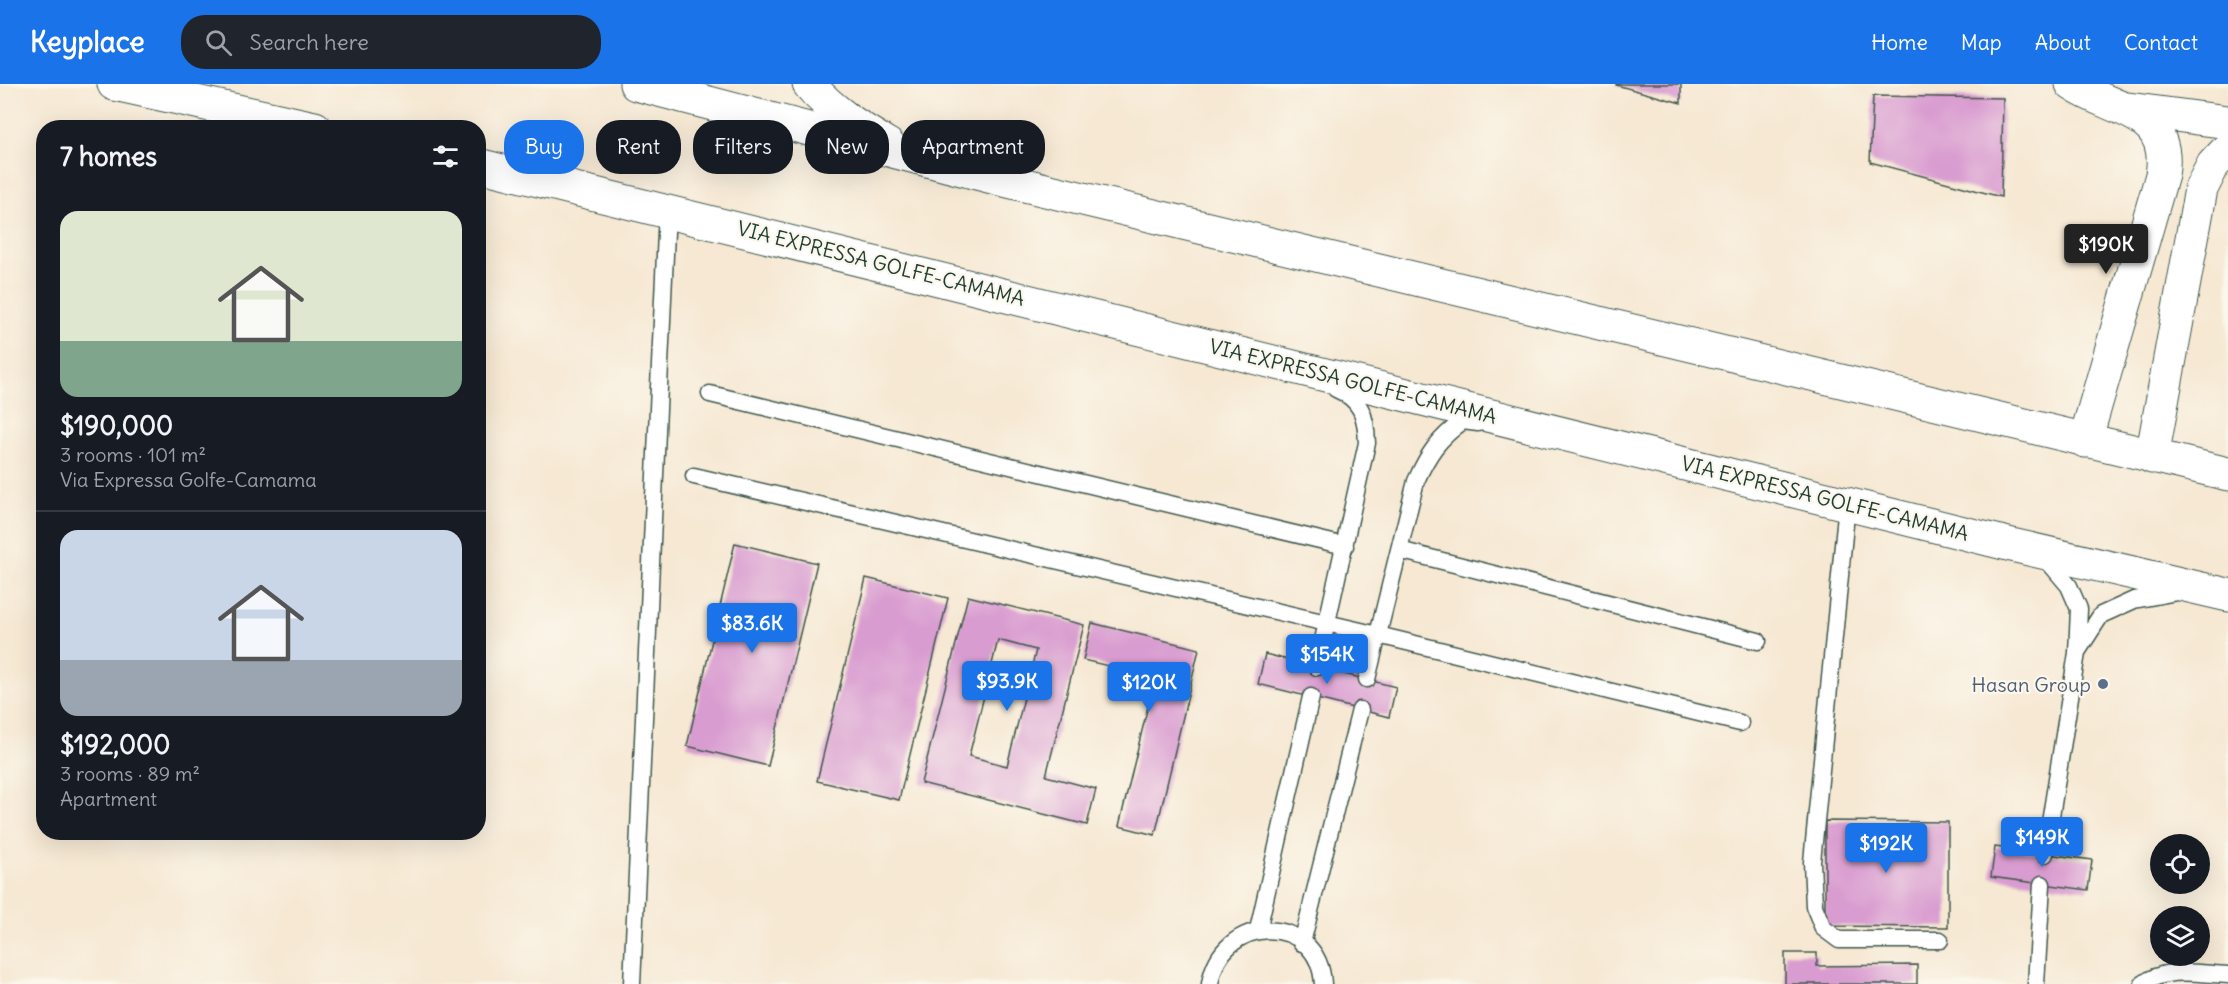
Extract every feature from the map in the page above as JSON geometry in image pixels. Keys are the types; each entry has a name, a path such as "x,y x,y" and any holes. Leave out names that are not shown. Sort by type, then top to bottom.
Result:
{"main road":[{"path":"114,84 278,120"},
{"path":"636,84 899,153 2228,474"},
{"path":"809,84 825,104 899,153"},
{"path":"2072,84 2143,119 2158,134 2166,154 2085,441"},
{"path":"2120,108 2228,122"},
{"path":"2152,457 2202,189 2213,165 2228,149"},
{"name":"VIA EXPRESSA GOLFE-CAMAMA","path":"486,167 2016,546 2217,592"}],"lane":[{"path":"632,984 667,210"},
{"path":"1262,360 1351,395 1361,409 1366,426 1367,443 1317,667"},
{"path":"710,394 1344,546"},
{"path":"1367,679 1416,481 1428,454 1442,436 1462,421 1560,432"},
{"path":"694,476 1378,635 1740,723"},
{"path":"1847,504 1812,862 1814,906 1822,928 1839,940 1940,940"},
{"path":"2016,546 2048,561 2069,586 2079,609 2077,653 2045,854"},
{"path":"1399,550 1758,641"},
{"path":"2077,653 2101,615 2134,600 2217,592"},
{"path":"1258,930 1311,697"},
{"path":"1302,943 1360,710"},
{"path":"2036,984 2042,884"},
{"path":"1210,984 1214,964 1224,948 1240,936 1258,930 1276,930 1294,936 1319,963 1323,984"},
{"path":"2143,984 2153,976 2165,973 2228,975"}],"building":[{"path":"1681,84 1681,103 1616,85"},
{"path":"1873,96 2003,98 2001,197 1870,162"},
{"path":"735,543 817,563 768,766 687,746"},
{"path":"866,578 948,598 899,800 817,781"},
{"path":"968,596 1084,625 1046,776 1096,789 1087,825 921,783","holes":["998,640 1036,650 1007,766 969,756"]},
{"path":"1092,623 1199,649 1155,835 1119,826 1155,677 1083,660"},
{"path":"1265,654 1396,687 1389,717 1258,684"},
{"path":"1825,821 1948,822 1948,927 1825,926"},
{"path":"1995,847 2092,860 2088,890 1991,877"},
{"path":"1785,953 1817,953 1817,966 1917,965 1917,984 1785,984"}],"place":[{"name":"Hasan Group","path":"2103,684"}]}
